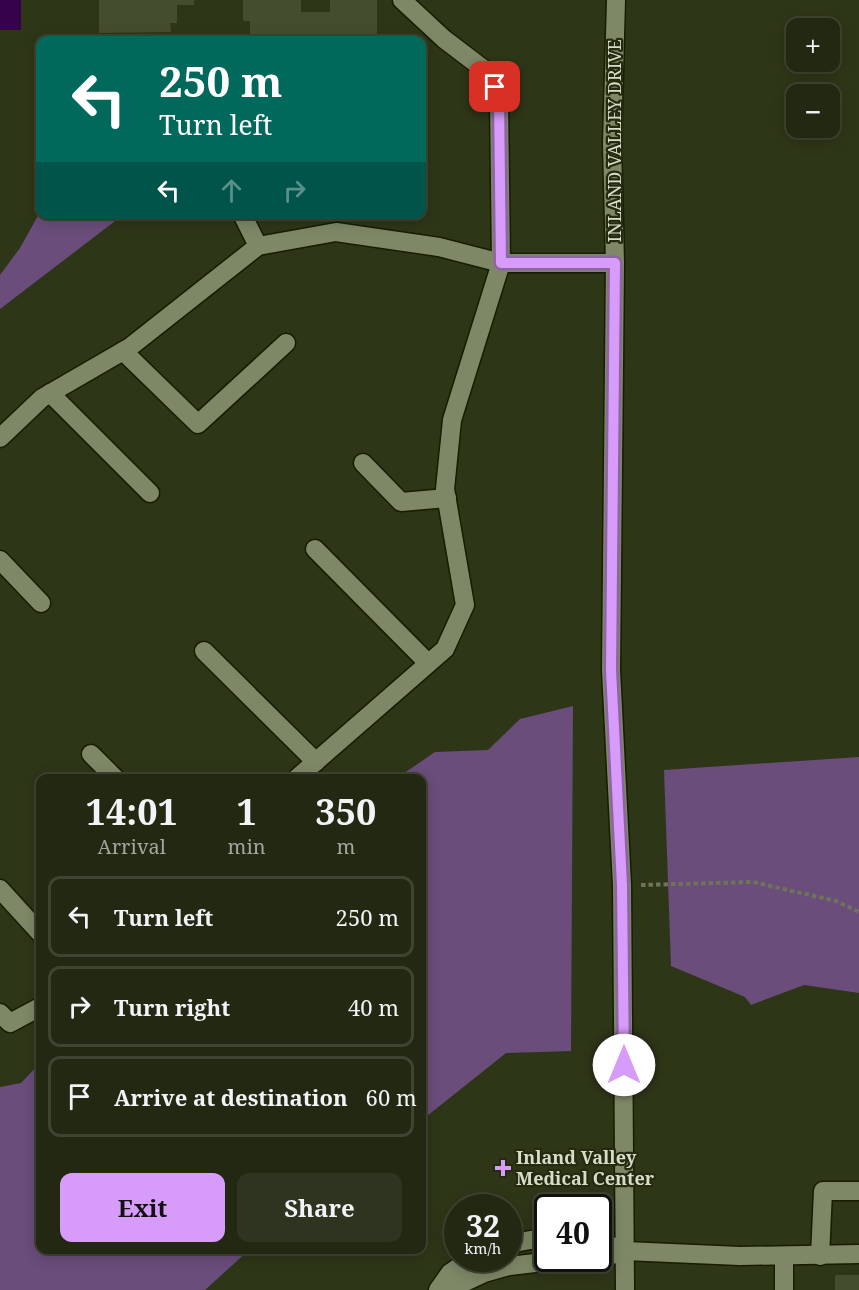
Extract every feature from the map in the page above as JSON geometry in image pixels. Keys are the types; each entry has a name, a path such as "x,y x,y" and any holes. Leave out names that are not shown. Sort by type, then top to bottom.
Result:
{"street":[{"path":"302,774 445,649 465,605 445,489 452,420 501,263 499,100 490,74 444,39 402,0"},
{"name":"INLAND VALLEY DRIVE","path":"616,0 612,144 615,263 611,670 622,885 625,1290"},
{"path":"244,219 258,246"},
{"path":"0,438 50,393 123,351 258,246 336,232 439,247 501,263 615,263"},
{"path":"123,351 198,424 286,343"},
{"path":"50,393 150,493"},
{"path":"363,463 400,502 447,498"},
{"path":"315,549 428,663"},
{"path":"0,560 41,603"},
{"path":"204,651 316,762"},
{"path":"91,754 111,774"},
{"path":"0,889 36,929"},
{"path":"0,1013 10,1023 36,1009"},
{"path":"820,1256 823,1191 859,1191"},
{"path":"612,1246 625,1251 784,1256 859,1254"},
{"path":"448,1290 484,1273 508,1266 553,1261 591,1262 625,1251"},
{"path":"784,1256 784,1290"},
{"path":"438,1290 451,1272"}],"path":[{"path":"622,885 753,882 836,901 859,912"}],"shaded area":[{"path":"0,0 21,0 21,30 0,30"},
{"path":"36,219 118,219 0,309 0,275 20,248"},
{"path":"573,706 571,1051 506,1053 426,1117 426,774 403,774 435,752 488,750 520,719"},
{"path":"859,757 859,993 804,985 751,1005 745,997 671,966 664,770"},
{"path":"36,1067 36,1254 245,1254 205,1290 0,1290 0,1087 21,1083"}],"building":[{"path":"99,0 194,0 194,5 177,5 177,23 170,23 171,32 99,33"},
{"path":"243,0 301,0 301,12 330,12 330,0 377,0 377,36 250,36 250,21 243,21"},
{"path":"835,1275 859,1275 859,1290 835,1290"}],"place":[{"name":"Inland Valley Medical Center","path":"503,1168"}],"route":[{"path":"495,87 499,100 501,263 615,263 611,670 622,885 624,1065"}]}
